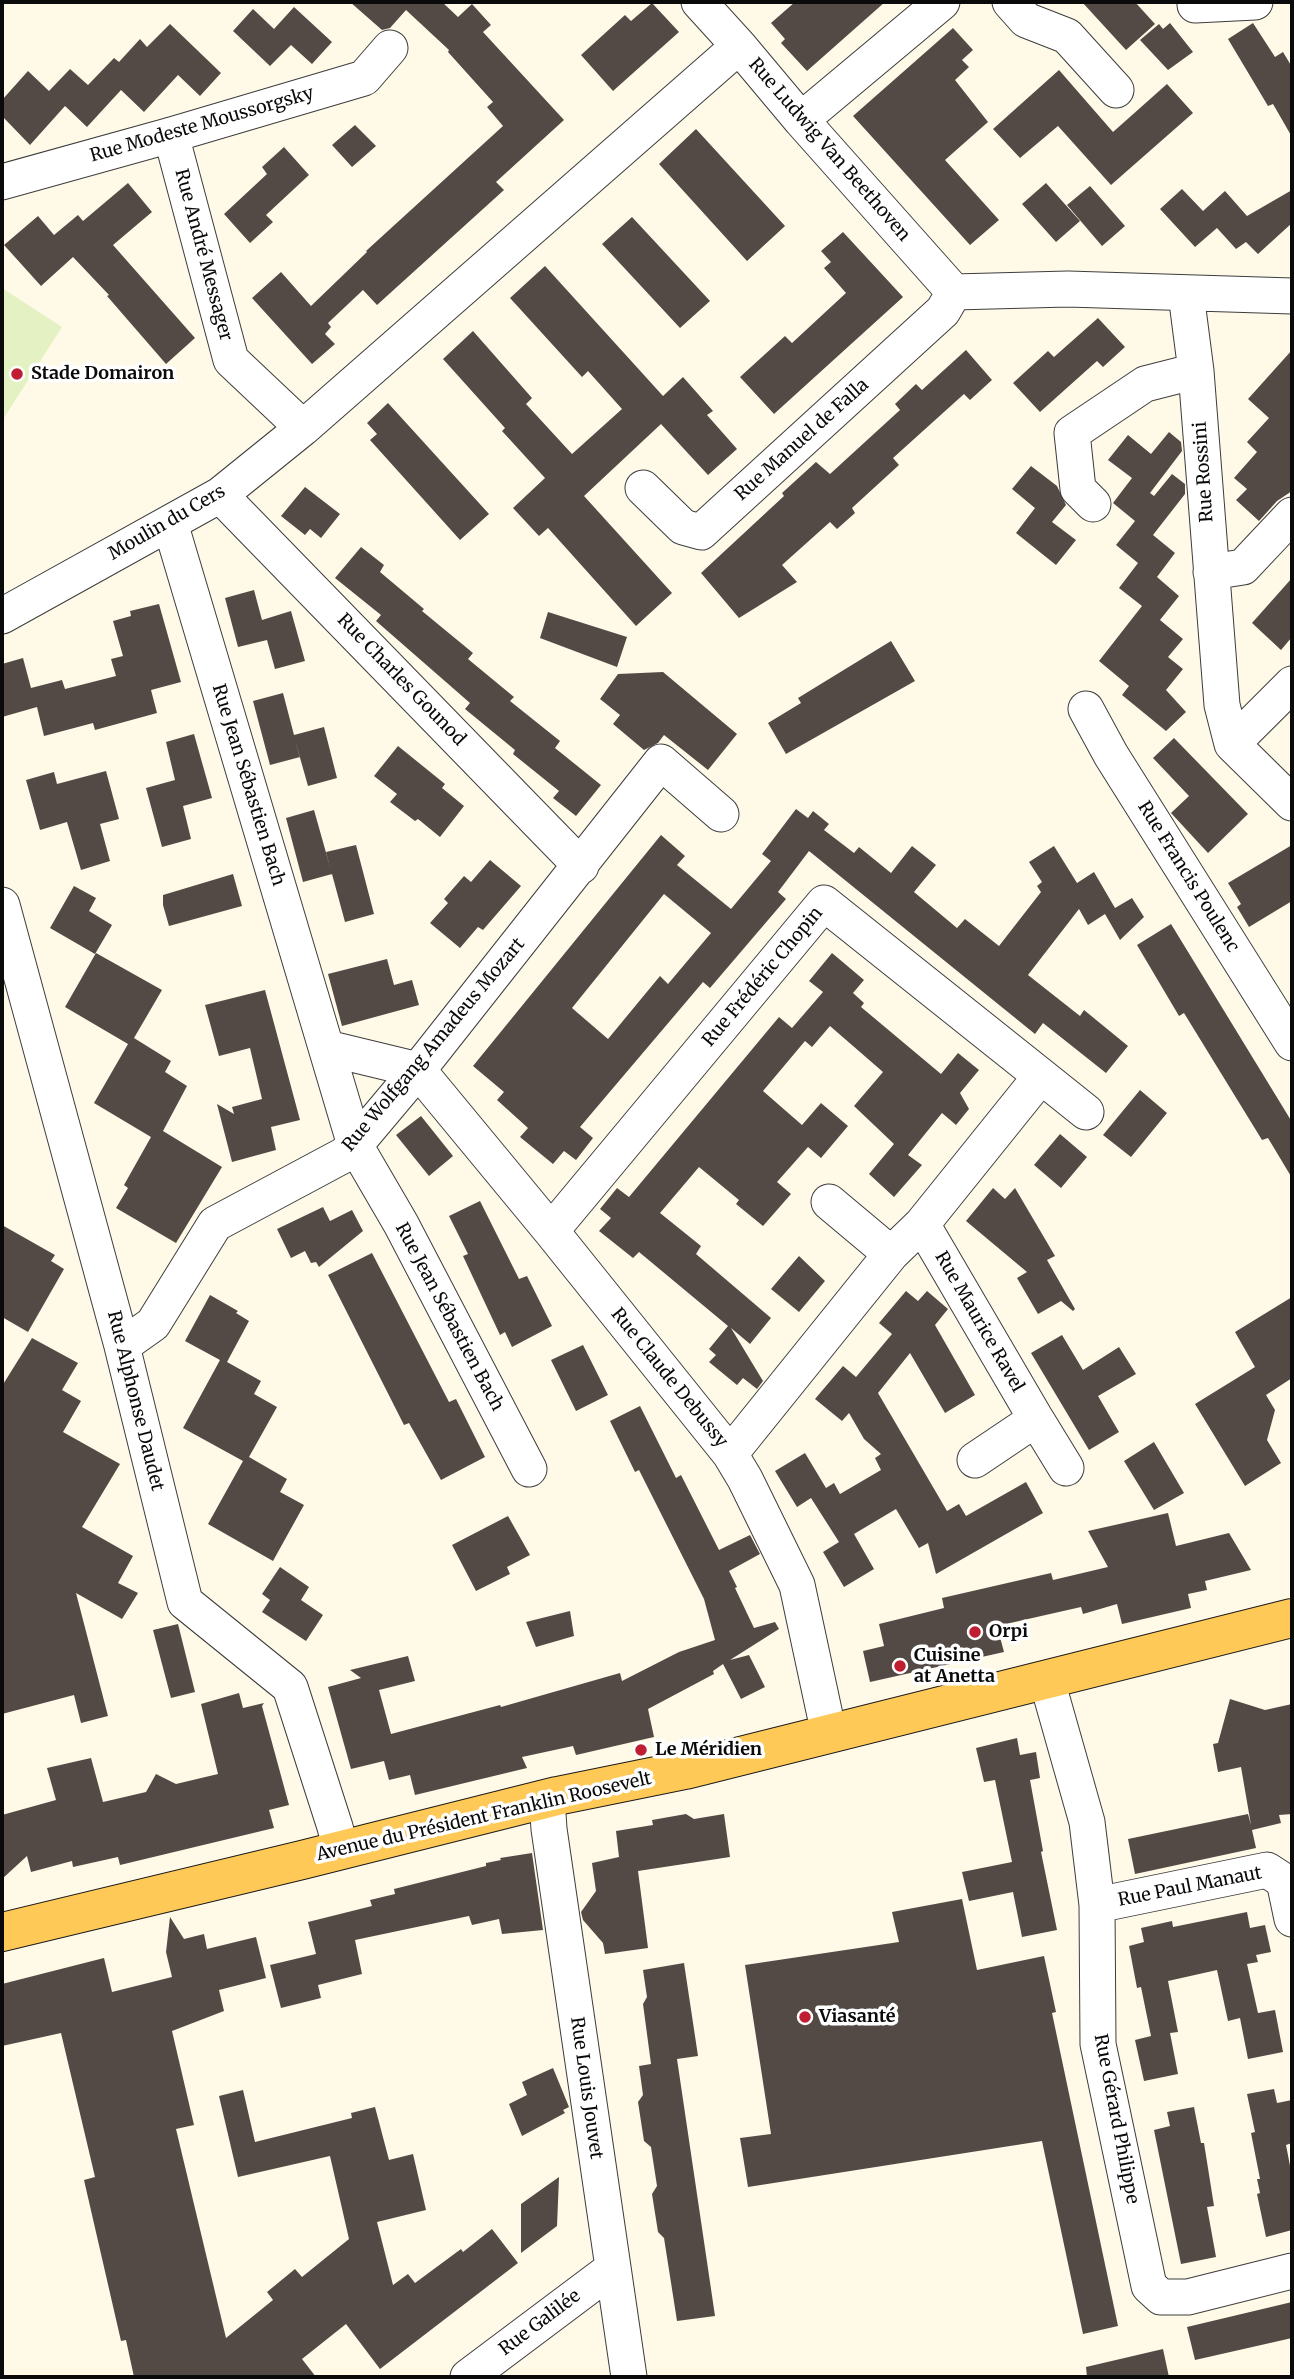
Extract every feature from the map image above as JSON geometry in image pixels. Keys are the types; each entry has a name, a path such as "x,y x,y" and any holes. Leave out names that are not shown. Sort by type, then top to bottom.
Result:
{"main road":[{"name":"Avenue du Président Franklin Roosevelt","path":"2,1932 547,1799 685,1770 1292,1618"}],"street":[{"path":"699,2 739,46"},
{"path":"801,120 942,2"},
{"path":"1010,2 1026,20 1067,36 1116,90"},
{"path":"1195,5 1255,2"},
{"name":"Rue Ludwig Van Beethoven","path":"311,420 739,46 954,292"},
{"name":"Rue Modeste Moussorgsky","path":"2,182 364,78 390,48"},
{"name":"Rue André Messager","path":"171,135 231,360 311,420"},
{"path":"954,292 1068,289 1292,296"},
{"name":"Rue Manuel de Falla","path":"643,488 683,527 701,532 943,311 954,292"},
{"name":"Rue Rossini","path":"1186,293 1196,371 1222,705 1232,744"},
{"path":"1093,504 1078,489 1072,433 1145,384 1196,371"},
{"name":"Moulin du Cers","path":"2,616 220,495 311,420"},
{"name":"Rue Charles Gounod","path":"220,495 581,866"},
{"path":"1211,572 1243,567 1292,515"},
{"name":"Rue Jean Sébastien Bach","path":"170,523 355,1145 401,1224 529,1469"},
{"path":"1292,684 1232,744 1292,803"},
{"name":"Rue Francis Poulenc","path":"1086,709 1111,755 1292,1042"},
{"name":"Rue Wolfgang Amadeus Mozart","path":"122,1346 153,1324 215,1224 344,1155 355,1145 581,866 661,762 721,814"},
{"name":"Rue Frédéric Chopin","path":"551,1231 824,903 1086,1112"},
{"name":"Rue Alphonse Daudet","path":"2,905 122,1346 185,1602 290,1687 341,1850"},
{"path":"327,1048 418,1070"},
{"name":"Rue Claude Debussy","path":"418,1070 730,1454 797,1585 829,1734"},
{"path":"730,1454 891,1254 922,1224 1041,1076"},
{"path":"830,1202 891,1254"},
{"name":"Rue Maurice Ravel","path":"922,1224 1066,1468"},
{"path":"975,1460 1036,1419"},
{"name":"Rue Gérard Philippe","path":"1047,1681 1087,1822 1097,1905 1098,2044 1149,2286 1161,2297 1188,2297 1292,2271"},
{"name":"Rue Louis Jouvet","path":"547,1799 549,1829 629,2377"},
{"name":"Rue Paul Manaut","path":"1097,1905 1267,1870 1284,1881 1292,1919"},
{"name":"Rue Galilée","path":"468,2377 612,2269"}],"green space":[{"name":"Stade Domairon","path":"2,288 62,327 2,421"}],"building":[{"path":"350,2 442,2 458,17 472,4 491,25 483,32 564,120 496,182 504,190 377,305 363,290 328,323 331,327 325,334 335,344 312,364 252,298 281,272 311,306 366,251 503,126 487,107 493,102 449,50 406,10 390,28 382,30"},
{"path":"795,2 885,2 807,71 781,43 785,39 771,23"},
{"path":"1082,2 1135,2 1155,24 1126,50"},
{"path":"652,3 679,32 613,91 581,55 625,15 631,21"},
{"path":"294,7 332,42 312,64 291,45 270,66 233,31 253,9 274,29"},
{"path":"1170,23 1193,52 1168,70 1140,40 1159,24 1163,29"},
{"path":"1253,23 1275,57 1283,52 1292,67 1292,137 1273,104 1268,106 1228,39"},
{"path":"170,24 221,73 200,96 178,75 144,112 121,90 87,127 65,106 30,145 2,116 2,100 28,71 49,91 70,69 88,85 114,58 119,62 140,39 147,47"},
{"path":"953,28 973,50 962,60 969,67 955,80 988,122 945,160 999,220 970,245 853,116"},
{"path":"1059,70 1113,132 1167,84 1193,113 1111,185 1058,126 1020,158 993,129"},
{"path":"355,125 376,146 352,167 332,145"},
{"path":"696,129 785,226 747,261 659,164"},
{"path":"284,147 309,175 266,215 273,222 250,243 224,214 267,174 262,167"},
{"path":"128,183 152,212 113,245 195,338 166,364 107,296 109,295 73,257 41,286 4,245 38,216 54,235 78,215 83,221"},
{"path":"1046,183 1080,221 1056,242 1022,204"},
{"path":"1090,186 1125,226 1102,246 1067,205"},
{"path":"1182,189 1203,211 1225,191 1247,216 1292,190 1292,223 1258,254 1246,242 1236,249 1217,228 1195,247 1160,209"},
{"path":"632,217 710,301 680,328 602,244"},
{"path":"843,232 903,297 774,414 740,377 785,336 792,343 846,293 824,268 831,262 821,251"},
{"path":"545,266 663,396 683,377 713,411 707,415 737,449 708,475 661,424 584,496 672,593 636,626 548,528 539,536 513,508 545,478 502,431 505,428 443,359 473,331 532,398 526,404 572,454 622,409 588,371 582,377 510,298"},
{"path":"1098,318 1125,347 1103,367 1097,361 1040,412 1013,383 1048,351 1054,357"},
{"path":"966,350 992,380 970,400 964,394 893,458 899,465 852,508 855,513 837,529 830,522 782,565 797,582 739,618 701,573 784,496 782,493 816,462 830,474 900,410 895,404 916,384 922,390"},
{"path":"1292,350 1292,491 1277,501 1259,521 1236,500 1247,489 1234,478 1257,452 1247,442 1269,418 1248,399"},
{"path":"388,403 489,514 460,540 370,440 377,434 367,423"},
{"path":"1169,432 1181,442 1182,451 1150,493 1154,496 1172,474 1185,484 1185,494 1153,535 1175,553 1157,577 1179,596 1160,620 1183,639 1168,657 1183,669 1166,690 1186,712 1166,731 1122,695 1129,686 1099,661 1142,606 1119,588 1138,563 1116,545 1135,521 1113,503 1132,478 1108,460 1128,435 1151,454"},
{"path":"1031,466 1057,486 1066,505 1052,522 1076,540 1056,565 1016,533 1035,508 1012,489"},
{"path":"305,487 340,514 321,538 310,529 305,535 281,516"},
{"path":"361,547 384,565 380,572 473,653 468,659 514,697 510,701 560,741 555,748 601,785 576,816 553,798 559,791 513,754 515,750 465,709 470,703 376,621 381,615 335,578"},
{"path":"1292,578 1292,637 1281,650 1252,623"},
{"path":"254,590 262,620 291,611 305,661 275,669 267,640 238,647 225,598"},
{"path":"159,604 181,682 151,690 157,713 95,730 93,723 44,736 37,707 2,717 2,664 23,658 31,688 62,680 65,689 116,676 111,659 123,656 113,621 131,616 130,611"},
{"path":"548,612 627,637 617,667 540,638"},
{"path":"891,641 915,681 786,754 768,723 801,703 798,698"},
{"path":"663,672 737,734 708,770 664,735 658,743 644,750 613,724 620,715 600,699 618,674"},
{"path":"283,693 294,735 324,727 337,778 308,786 300,757 270,765 253,701"},
{"path":"194,734 212,798 183,806 191,839 162,847 146,788 175,780 166,742"},
{"path":"1174,738 1248,814 1208,853 1171,813 1189,796 1153,758"},
{"path":"398,746 445,784 442,788 464,806 440,837 418,819 415,821 390,802 397,794 374,776"},
{"path":"106,771 119,819 100,824 110,861 81,870 67,822 40,830 26,780 54,772 57,784"},
{"path":"796,809 808,818 813,811 829,824 824,830 854,853 859,847 891,873 912,846 936,865 914,892 957,928 965,919 999,946 1041,892 1037,886 1042,882 1029,862 1054,846 1077,883 1094,872 1115,908 1132,898 1144,917 1120,940 1105,914 1088,925 1079,909 1028,975 1080,1016 1084,1010 1128,1046 1106,1073 1043,1023 1035,1034 809,851 778,892 786,899 710,988 703,982 580,1127 593,1138 576,1160 564,1151 553,1164 520,1137 528,1128 497,1100 504,1092 473,1066 661,835 685,856 677,865 731,909 771,861 762,854","holes":["664,894 711,933 668,984 660,976 608,1039 572,1008"]},
{"path":"314,810 332,874 303,882 286,818"},
{"path":"356,845 374,914 345,922 326,852"},
{"path":"1292,845 1292,901 1249,927 1237,907 1241,904 1228,883"},
{"path":"490,860 521,886 483,930 478,927 460,948 430,923 448,903 444,899 464,876 471,882"},
{"path":"233,874 242,906 169,926 163,895"},
{"path":"74,886 96,898 89,911 112,925 95,954 50,928"},
{"path":"1171,924 1292,1122 1292,1178 1268,1138 1262,1140 1184,1013 1179,1016 1137,945"},
{"path":"96,953 162,990 134,1038 171,1061 165,1072 187,1086 163,1131 222,1167 176,1243 116,1208 128,1188 124,1185 151,1137 94,1103 128,1044 65,1007"},
{"path":"832,953 864,980 853,993 864,1003 861,1007 941,1074 958,1053 979,1070 960,1093 969,1109 956,1125 942,1113 908,1155 922,1165 894,1197 869,1174 894,1144 854,1106 883,1072 830,1026 812,1047 805,1041 763,1091 802,1125 821,1103 848,1126 821,1158 808,1147 777,1182 791,1194 763,1226 736,1204 739,1200 699,1167 660,1213 701,1246 696,1254 771,1318 750,1344 731,1328 763,1381 757,1389 743,1378 737,1385 709,1362 716,1355 709,1349 728,1326 639,1252 633,1258 599,1231 611,1218 600,1209 617,1188 629,1197 779,1017 792,1028 823,992 809,981"},
{"path":"387,959 394,985 412,980 419,1005 342,1026 328,974"},
{"path":"265,990 300,1120 271,1127 276,1150 232,1162 217,1104 234,1114 232,1107 262,1099 250,1048 219,1056 205,1005"},
{"path":"1140,1090 1167,1113 1131,1157 1103,1135"},
{"path":"421,1116 453,1156 429,1176 396,1135"},
{"path":"1060,1134 1087,1157 1061,1188 1034,1165"},
{"path":"993,1188 1005,1199 1015,1188 1055,1256 1047,1260 1075,1309 1073,1311 1061,1301 1038,1314 1017,1278 1027,1272 966,1221"},
{"path":"480,1201 519,1279 527,1276 552,1326 512,1347 505,1332 500,1335 463,1256 468,1254 449,1216"},
{"path":"323,1207 330,1221 352,1210 363,1231 319,1267 316,1262 311,1263 305,1251 291,1258 277,1229"},
{"path":"2,1225 55,1255 51,1261 64,1269 28,1332 2,1317"},
{"path":"372,1253 449,1402 456,1399 485,1457 441,1480 409,1423 404,1425 328,1275"},
{"path":"799,1256 825,1281 799,1312 771,1289"},
{"path":"906,1291 918,1301 927,1291 948,1309 935,1325 975,1395 945,1413 910,1353 878,1393 947,1511 959,1504 966,1516 1026,1482 1043,1513 936,1574 928,1543 919,1548 896,1509 854,1534 874,1569 844,1587 823,1552 839,1542 811,1498 797,1507 775,1471 805,1453 826,1488 834,1483 840,1494 881,1470 875,1458 881,1454 864,1439 849,1413 842,1421 815,1399 843,1366 856,1377 892,1334 879,1323"},
{"path":"210,1295 238,1311 236,1313 249,1321 227,1362 261,1381 254,1394 277,1407 249,1457 287,1479 280,1492 304,1505 273,1561 208,1524 243,1461 183,1428 220,1360 185,1341"},
{"path":"1292,1297 1292,1378 1266,1395 1275,1410 1267,1440 1281,1463 1245,1486 1195,1404 1255,1367 1235,1332"},
{"path":"1062,1335 1083,1370 1119,1347 1136,1374 1098,1396 1119,1432 1089,1450 1031,1353"},
{"path":"32,1338 78,1363 62,1390 81,1401 63,1432 120,1464 82,1527 133,1556 118,1583 138,1593 122,1619 76,1593 108,1716 81,1723 74,1695 2,1714 2,1386"},
{"path":"583,1345 608,1395 576,1411 551,1360"},
{"path":"640,1406 676,1478 681,1475 719,1550 750,1535 760,1554 729,1571 754,1628 775,1622 779,1629 730,1660 749,1655 765,1687 741,1699 723,1664 713,1671 714,1674 648,1709 654,1737 576,1755 573,1746 522,1757 527,1768 415,1795 410,1775 389,1780 384,1761 351,1769 328,1687 361,1678 350,1670 408,1656 415,1681 379,1690 391,1734 500,1705 501,1707 620,1673 622,1681 679,1652 715,1640 704,1599 639,1470 635,1472 610,1421"},
{"path":"1154,1442 1184,1493 1154,1510 1124,1461"},
{"path":"1168,1513 1176,1546 1229,1533 1251,1570 1205,1581 1207,1590 1188,1594 1191,1608 1122,1624 1117,1604 1083,1614 1081,1607 997,1626 1004,1652 870,1682 863,1651 884,1646 879,1624 944,1608 942,1598 1051,1573 1053,1580 1108,1567 1088,1531"},
{"path":"508,1516 530,1555 507,1567 510,1574 476,1591 452,1545"},
{"path":"280,1567 309,1587 301,1600 323,1615 306,1641 262,1612 270,1600 262,1594"},
{"path":"570,1611 574,1636 536,1647 526,1622"},
{"path":"178,1624 195,1692 171,1698 153,1630"},
{"path":"239,1693 243,1708 264,1703 262,1706 289,1805 269,1810 274,1828 120,1865 118,1857 73,1867 72,1861 31,1872 27,1856 2,1879 2,1815 56,1800 47,1768 91,1758 103,1802 146,1792 156,1774 176,1784 218,1774 201,1704"},
{"path":"1230,1699 1265,1710 1292,1704 1292,1814 1279,1815 1281,1823 1252,1830 1256,1848 1135,1874 1128,1839 1248,1814 1251,1825 1241,1767 1218,1772 1213,1744 1218,1743"},
{"path":"1017,1738 1020,1755 1036,1752 1040,1778 1030,1780 1057,1930 1022,1937 1013,1892 969,1901 962,1872 1012,1862 995,1780 984,1782 976,1748"},
{"path":"686,1814 694,1819 724,1814 730,1857 638,1871 648,1948 605,1954 603,1943 583,1920 581,1912 596,1891 592,1863 619,1857 616,1831 653,1825 652,1820"},
{"path":"532,1853 543,1930 502,1934 499,1919 472,1925 469,1916 355,1940 362,1974 318,1985 321,1998 281,2008 270,1965 316,1954 308,1922 372,1906 370,1900 395,1894 394,1889 486,1866 486,1863 501,1860 500,1858"},
{"path":"962,1899 977,1970 1044,1956 1056,2012 1052,2013 1118,2326 1083,2334 1042,2141 748,2187 740,2138 771,2134 745,1965 899,1942 892,1912"},
{"path":"1247,1912 1250,1928 1265,1925 1271,1952 1256,1955 1258,1962 1247,1964 1258,2013 1275,2010 1283,2052 1248,2059 1240,2018 1228,2021 1217,1970 1168,1981 1178,2032 1170,2033 1178,2074 1144,2081 1135,2040 1151,2036 1141,1987 1137,1988 1129,1946 1144,1942 1141,1928 1172,1921 1173,1927"},
{"path":"170,1917 184,1939 204,1934 207,1949 256,1937 266,1978 219,1990 224,2011 172,2031 194,2125 176,2129 226,2338 273,2300 267,2292 295,2269 302,2277 349,2239 330,2156 238,2177 219,2096 243,2090 255,2142 352,2118 351,2113 375,2107 389,2160 413,2154 426,2210 377,2222 393,2285 408,2274 415,2283 461,2249 463,2252 492,2229 518,2263 380,2369 346,2324 302,2359 316,2377 134,2377 126,2340 121,2341 84,2180 95,2177 61,2033 2,2046 2,1984 104,1958 112,1992 172,1977 166,1952"},
{"path":"684,1963 698,2056 677,2059 715,2316 677,2321 664,2238 658,2232 652,2194 657,2186 651,2147 644,2141 638,2102 643,2095 639,2066 651,2064 643,2004 647,1997 643,1970"},
{"path":"553,2068 569,2107 563,2110 565,2113 522,2136 509,2104 527,2095 522,2082"},
{"path":"1274,2089 1277,2103 1292,2100 1292,2143 1286,2145 1292,2176 1292,2230 1266,2237 1257,2194 1260,2193 1257,2179 1260,2179 1251,2133 1255,2132 1247,2094"},
{"path":"1194,2107 1201,2143 1204,2143 1214,2206 1207,2207 1216,2257 1181,2264 1154,2130 1170,2126 1167,2112"},
{"path":"559,2177 557,2226 521,2253 521,2204"},
{"path":"1292,2302 1292,2338 1195,2360 1187,2327"},
{"path":"1163,2349 1169,2377 1087,2377 1086,2367"}],"place":[{"name":"Stade Domairon","path":"17,374"},
{"name":"Orpi","path":"975,1632"},
{"name":"Cuisine at Anetta","path":"900,1666"},
{"name":"Le Méridien","path":"641,1750"},
{"name":"Viasanté","path":"805,2017"}]}
